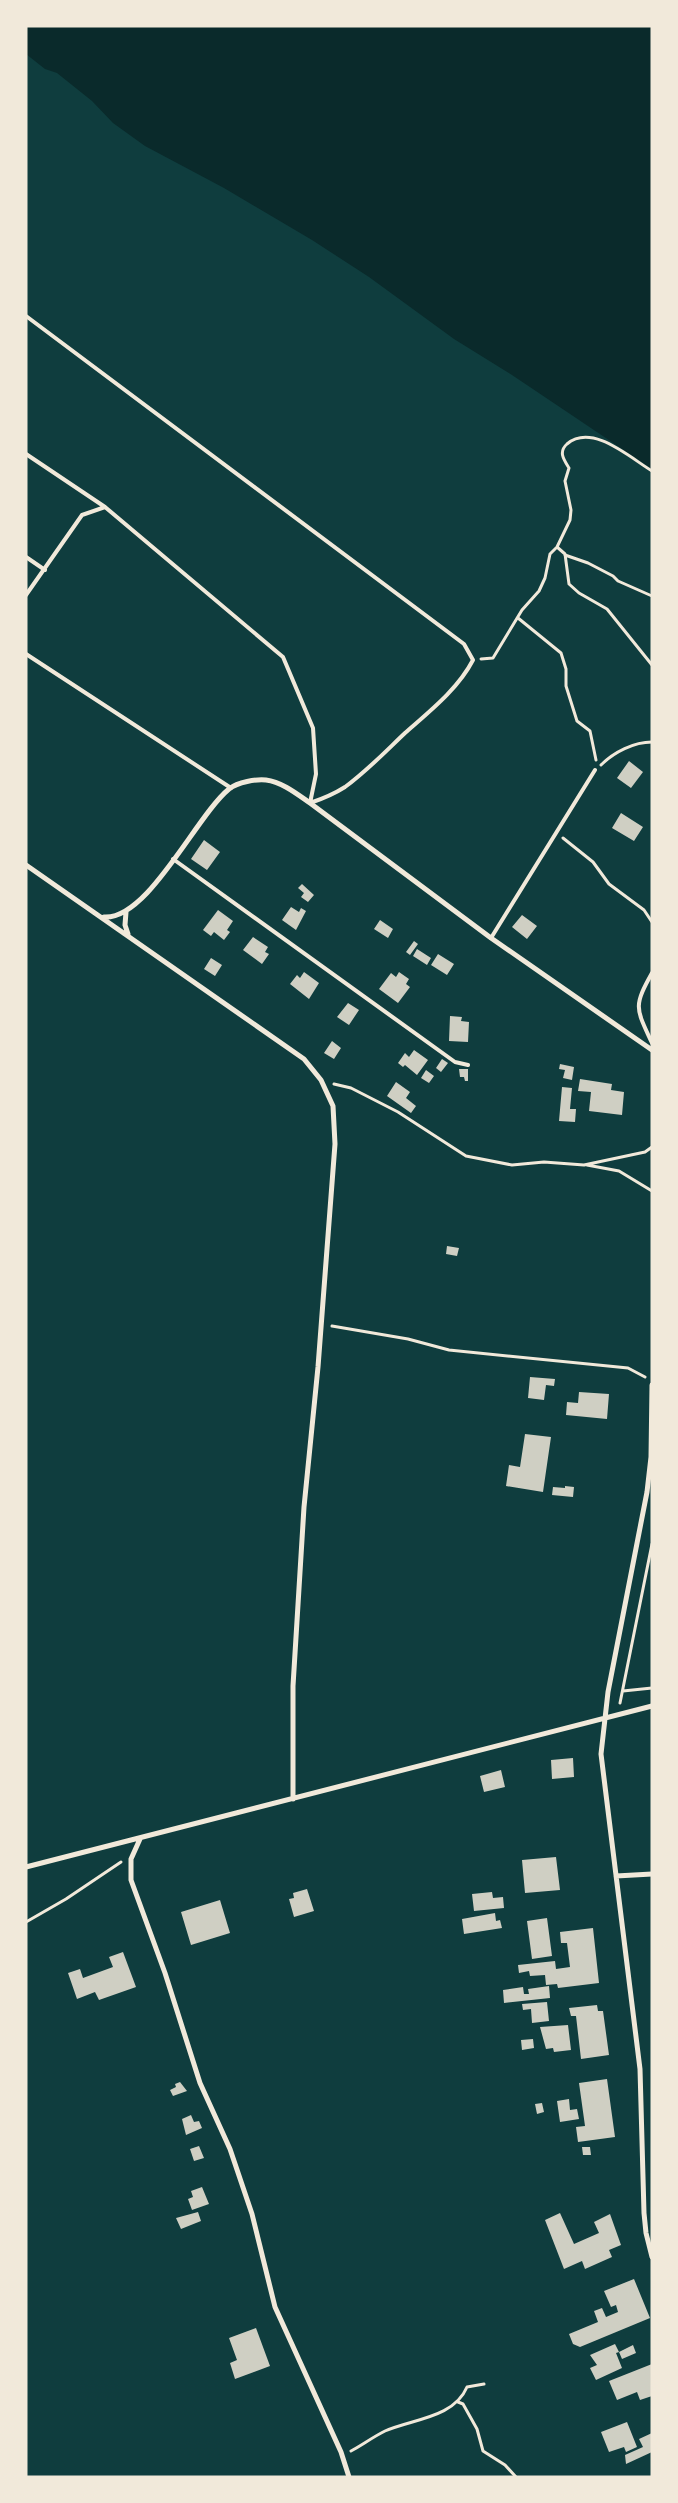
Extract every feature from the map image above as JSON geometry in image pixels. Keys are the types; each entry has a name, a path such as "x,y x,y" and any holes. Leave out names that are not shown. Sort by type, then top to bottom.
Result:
{"street":[{"path":"103,917 113,917 126,912 147,894 231,788 249,782 265,780 279,783 310,803 491,938 652,1050"},
{"path":"26,865 103,917 304,1060 322,1080 332,1106 335,1144 321,1325 303,1517 293,1686 293,1799"},
{"path":"126,912 125,925 128,935"},
{"path":"652,1386 651,1457 648,1492 604,1718 601,1754 640,2069 644,2213 646,2233 652,2256"},
{"path":"26,1867 652,1706"},
{"path":"140,1839 131,1859 132,1880 165,1972 200,2083 230,2149 252,2214 275,2307 341,2452 349,2477"},
{"path":"616,1876 652,1874"}],"lane":[{"path":"26,316 464,644 473,660 466,673 436,706 369,768 326,798 310,803 316,774 313,728 283,657 105,507 26,454"},
{"path":"26,595 82,515 105,507"},
{"path":"26,557 45,570"},
{"path":"26,654 231,788"},
{"path":"491,938 595,770"},
{"path":"173,859 455,1062 468,1065"},
{"path":"652,972 639,996 637,1005 639,1015 652,1044 652,1050"}],"path":[{"path":"473,660 493,658 518,618 539,591 545,578 550,554 556,547 570,520 571,510 566,490 569,468 562,458 564,446 576,437 589,436 611,446 652,471"},
{"path":"556,547 565,554 588,563 614,576 618,581 652,596"},
{"path":"565,554 569,584 578,593 607,609 652,665"},
{"path":"518,618 561,653 566,669 566,686 577,720 590,731 596,761 595,770"},
{"path":"595,770 606,760 630,747 641,742 652,742"},
{"path":"558,831 593,862 609,884 644,910 652,922"},
{"path":"322,1080 351,1088 398,1112 466,1156 512,1165 544,1162 584,1165 619,1171 652,1190"},
{"path":"584,1165 645,1152 652,1147"},
{"path":"321,1325 408,1338 449,1350 628,1368 652,1381"},
{"path":"618,1714 652,1544"},
{"path":"623,1691 652,1688"},
{"path":"26,1922 66,1899 118,1862 131,1859"},
{"path":"341,2452 351,2451 385,2431 435,2414 458,2402 467,2387 484,2384"},
{"path":"458,2402 463,2404 477,2429 483,2451 505,2465 516,2477"}],"water":[{"path":"26,26 652,26 652,469 512,375 454,339 369,277 312,240 224,188 145,146 113,123 92,101 57,73 45,69 26,54"}],"building":[{"path":"629,761 643,772 631,788 617,778"},
{"path":"621,813 643,827 634,841 612,828"},
{"path":"204,840 220,852 207,870 191,859"},
{"path":"302,884 314,895 308,902 301,897 304,893 298,888"},
{"path":"291,907 299,912 301,908 306,911 296,930 282,920"},
{"path":"218,910 233,921 227,930 230,932 224,940 214,932 211,936 203,930"},
{"path":"522,915 537,926 527,939 512,927"},
{"path":"380,920 393,929 388,938 374,929"},
{"path":"253,937 268,947 265,952 269,954 262,964 243,950"},
{"path":"414,941 418,944 410,955 406,952"},
{"path":"417,949 431,958 427,965 413,956"},
{"path":"438,954 454,964 447,975 431,965"},
{"path":"211,958 222,965 215,976 204,969"},
{"path":"304,972 319,983 309,999 290,984 297,975 300,978"},
{"path":"399,972 409,979 406,984 410,987 398,1003 379,989 391,973 396,977"},
{"path":"348,1003 359,1010 349,1025 337,1017"},
{"path":"450,1016 462,1017 461,1021 469,1022 468,1042 449,1041"},
{"path":"332,1041 341,1048 334,1059 324,1053"},
{"path":"414,1050 428,1060 417,1075 405,1065 403,1067 398,1063 405,1053 409,1057"},
{"path":"442,1059 448,1063 441,1072 436,1068"},
{"path":"560,1064 574,1067 572,1080 563,1078 565,1070 559,1069"},
{"path":"459,1069 468,1069 468,1081 465,1081 464,1077 460,1077"},
{"path":"426,1070 434,1076 429,1083 421,1078"},
{"path":"580,1079 612,1084 611,1090 624,1092 622,1115 589,1111 591,1092 578,1091"},
{"path":"396,1082 410,1092 406,1098 416,1106 411,1113 387,1096"},
{"path":"562,1087 572,1088 570,1109 576,1109 575,1122 559,1121"},
{"path":"447,1246 459,1248 457,1256 446,1254"},
{"path":"530,1377 555,1379 554,1386 546,1385 544,1400 528,1398"},
{"path":"579,1392 609,1394 607,1419 566,1415 567,1402 578,1403"},
{"path":"525,1434 551,1437 543,1492 506,1486 509,1465 520,1467"},
{"path":"565,1486 574,1487 573,1497 552,1495 553,1487 565,1488"},
{"path":"573,1758 574,1777 552,1779 551,1760"},
{"path":"501,1770 505,1787 484,1792 480,1776"},
{"path":"556,1857 560,1890 525,1893 522,1860"},
{"path":"307,1889 314,1911 294,1917 289,1899 294,1898 293,1893"},
{"path":"492,1892 493,1898 503,1897 504,1908 474,1911 472,1894"},
{"path":"220,1900 230,1933 191,1945 181,1912"},
{"path":"495,1913 496,1921 500,1920 502,1928 464,1934 462,1919"},
{"path":"547,1918 552,1956 532,1959 527,1921"},
{"path":"593,1928 599,1983 558,1988 557,1984 546,1985 545,1975 530,1976 529,1971 519,1973 518,1965 555,1961 556,1969 570,1967 567,1943 561,1943 560,1932"},
{"path":"123,1952 136,1987 99,2000 95,1992 77,1999 68,1973 80,1969 83,1978 113,1967 109,1957"},
{"path":"549,1986 550,1998 504,2003 503,1990 523,1987 524,1994 529,1994 528,1989"},
{"path":"547,2002 549,2021 532,2023 531,2009 523,2010 522,2004"},
{"path":"597,2005 598,2011 603,2011 609,2055 581,2059 576,2016 571,2016 569,2008"},
{"path":"568,2025 571,2050 554,2052 553,2048 546,2049 540,2027"},
{"path":"533,2039 534,2048 522,2050 521,2040"},
{"path":"607,2079 615,2137 578,2142 576,2127 585,2126 579,2083"},
{"path":"180,2082 187,2091 173,2096 170,2090 176,2087 175,2084"},
{"path":"569,2099 570,2110 577,2109 579,2119 560,2122 557,2101"},
{"path":"542,2103 544,2112 537,2114 535,2104"},
{"path":"191,2115 194,2122 199,2121 202,2128 186,2135 182,2119"},
{"path":"199,2146 204,2158 194,2161 190,2149"},
{"path":"582,2147 590,2147 591,2155 583,2155"},
{"path":"202,2187 209,2204 192,2210 188,2199 193,2197 191,2191"},
{"path":"198,2212 201,2221 181,2229 176,2218"},
{"path":"560,2213 574,2244 599,2233 594,2222 610,2214 621,2245 609,2250 612,2257 585,2269 582,2261 564,2269 545,2220"},
{"path":"634,2279 650,2318 580,2347 573,2344 569,2334 598,2322 594,2311 602,2308 606,2317 618,2312 616,2305 611,2307 604,2291"},
{"path":"256,2328 270,2366 235,2379 230,2363 237,2360 229,2338"},
{"path":"615,2344 619,2352 616,2353 622,2368 596,2380 590,2368 597,2365 590,2355"},
{"path":"633,2345 636,2353 622,2359 619,2352"},
{"path":"652,2364 652,2396 640,2400 637,2392 617,2400 609,2381"},
{"path":"627,2422 637,2447 626,2452 624,2447 609,2452 601,2432"},
{"path":"652,2433 652,2452 626,2464 625,2455 643,2447 639,2439"}]}
